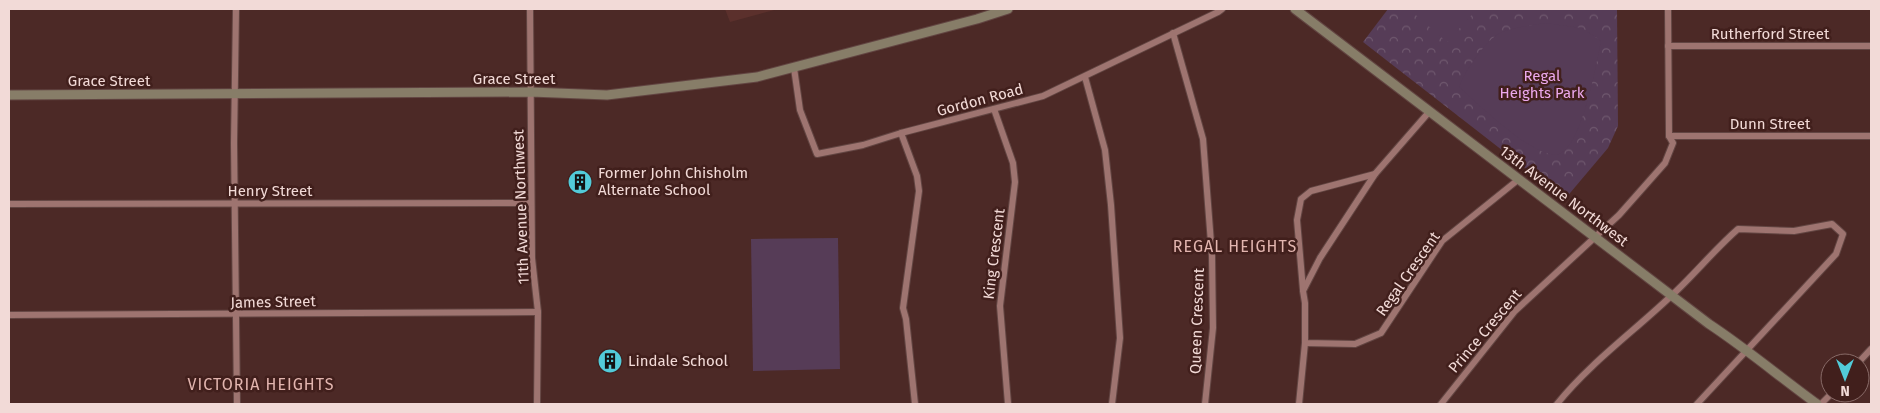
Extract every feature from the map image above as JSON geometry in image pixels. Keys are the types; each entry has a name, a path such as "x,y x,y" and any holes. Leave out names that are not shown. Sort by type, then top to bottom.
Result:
{"street":[{"path":"236,9 237,404"},
{"name":"11th Avenue Northwest","path":"530,9 532,258 538,312 537,404"},
{"name":"Grace Street","path":"9,95 530,92 607,95 757,77 977,19 1008,9"},
{"name":"Gordon Road","path":"794,68 800,110 817,154 863,145 901,133 1043,96 1222,9"},
{"name":"13th Avenue Northwest","path":"1295,9 1817,404"},
{"name":"Prince Crescent","path":"1441,404 1516,311 1619,215 1665,163 1673,144 1670,136 1668,9"},
{"name":"Queen Crescent","path":"1173,34 1203,139 1212,256 1213,328 1206,404"},
{"name":"Rutherford Street","path":"1668,46 1871,46"},
{"path":"1085,77 1105,150 1112,204 1120,338 1112,404"},
{"name":"King Crescent","path":"994,109 1013,163 1015,182 1000,306 1008,404"},
{"path":"1303,291 1320,258 1375,174 1430,112"},
{"path":"901,133 919,182 903,308 915,404"},
{"name":"Dunn Street","path":"1670,136 1871,136"},
{"path":"1300,404 1305,343 1305,303 1297,220 1301,199 1311,191 1375,174"},
{"name":"Regal Crescent","path":"1305,343 1355,344 1381,333 1442,241 1519,179"},
{"name":"Henry Street","path":"9,204 531,202"},
{"path":"1557,404 1572,386 1672,295 1738,229 1794,231 1832,224 1843,234 1836,254 1697,404"},
{"name":"James Street","path":"9,315 538,312"}],"shaded area":[{"path":"725,9 778,9 730,22"}],"green space":[{"name":"Regal Heights Park","path":"1388,9 1617,9 1618,126 1608,148 1565,199 1363,42"},
{"path":"1409,9 1477,9 1447,42"},
{"path":"1544,23 1582,28 1601,41 1592,85 1581,121 1575,136 1567,148 1559,154 1549,154 1536,149 1522,140 1492,117 1459,87 1477,56 1489,41 1502,32"},
{"path":"838,238 840,369 753,371 751,239"}],"place":[{"name":"Former John Chisholm Alternate School","path":"580,182"},
{"name":"Lindale School","path":"610,361"}],"district":[{"name":"REGAL HEIGHTS","path":"1235,246"},
{"name":"VICTORIA HEIGHTS","path":"261,384"}]}
